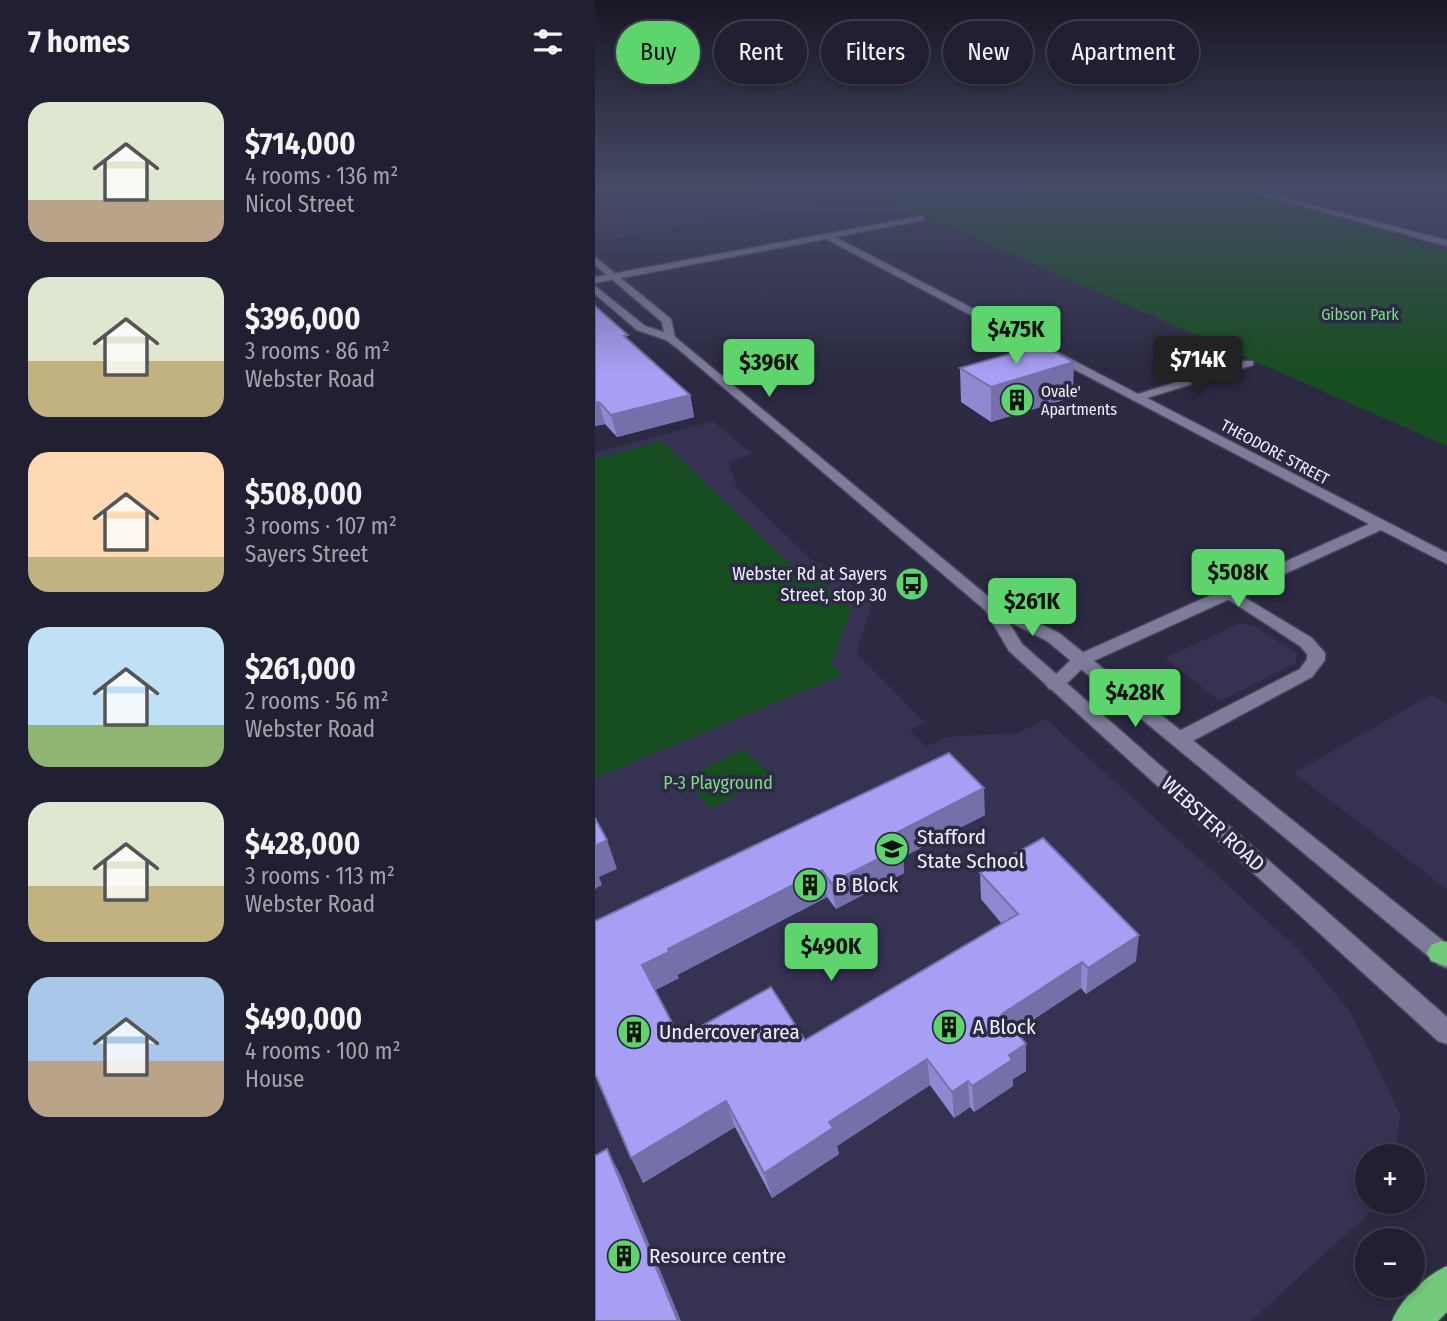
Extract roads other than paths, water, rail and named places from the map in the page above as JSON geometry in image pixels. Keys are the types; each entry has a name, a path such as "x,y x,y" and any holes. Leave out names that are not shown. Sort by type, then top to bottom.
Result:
{"highway":[{"path":"1411,1321 1447,1285"}],"street":[{"path":"595,280 755,250"},
{"name":"THEODORE STREET","path":"853,250 1447,559"},
{"name":"WEBSTER ROAD","path":"595,260 667,321 670,338"},
{"name":"WEBSTER ROAD","path":"595,289 641,328 670,338 991,606 1053,637 1445,955"},
{"path":"1136,398 1249,363"},
{"path":"1055,685 1081,660 1380,525"},
{"path":"1180,739 1306,673 1316,660 1316,653 1306,642 1229,593"},
{"name":"WEBSTER ROAD","path":"991,606 1015,647 1055,685 1447,1033"}],"place":[{"name":"Ovale' Apartments","path":"1017,400"},
{"name":"Webster Rd at Sayers Street, stop 30","path":"912,584"},
{"name":"Stafford State School","path":"892,849"},
{"name":"B Block","path":"810,885"},
{"name":"A Block","path":"949,1027"},
{"name":"Undercover area","path":"634,1032"},
{"name":"Resource centre","path":"624,1256"}],"park label":[{"name":"Gibson Park","path":"1360,314"},
{"name":"P-3 Playground","path":"718,783"}]}
